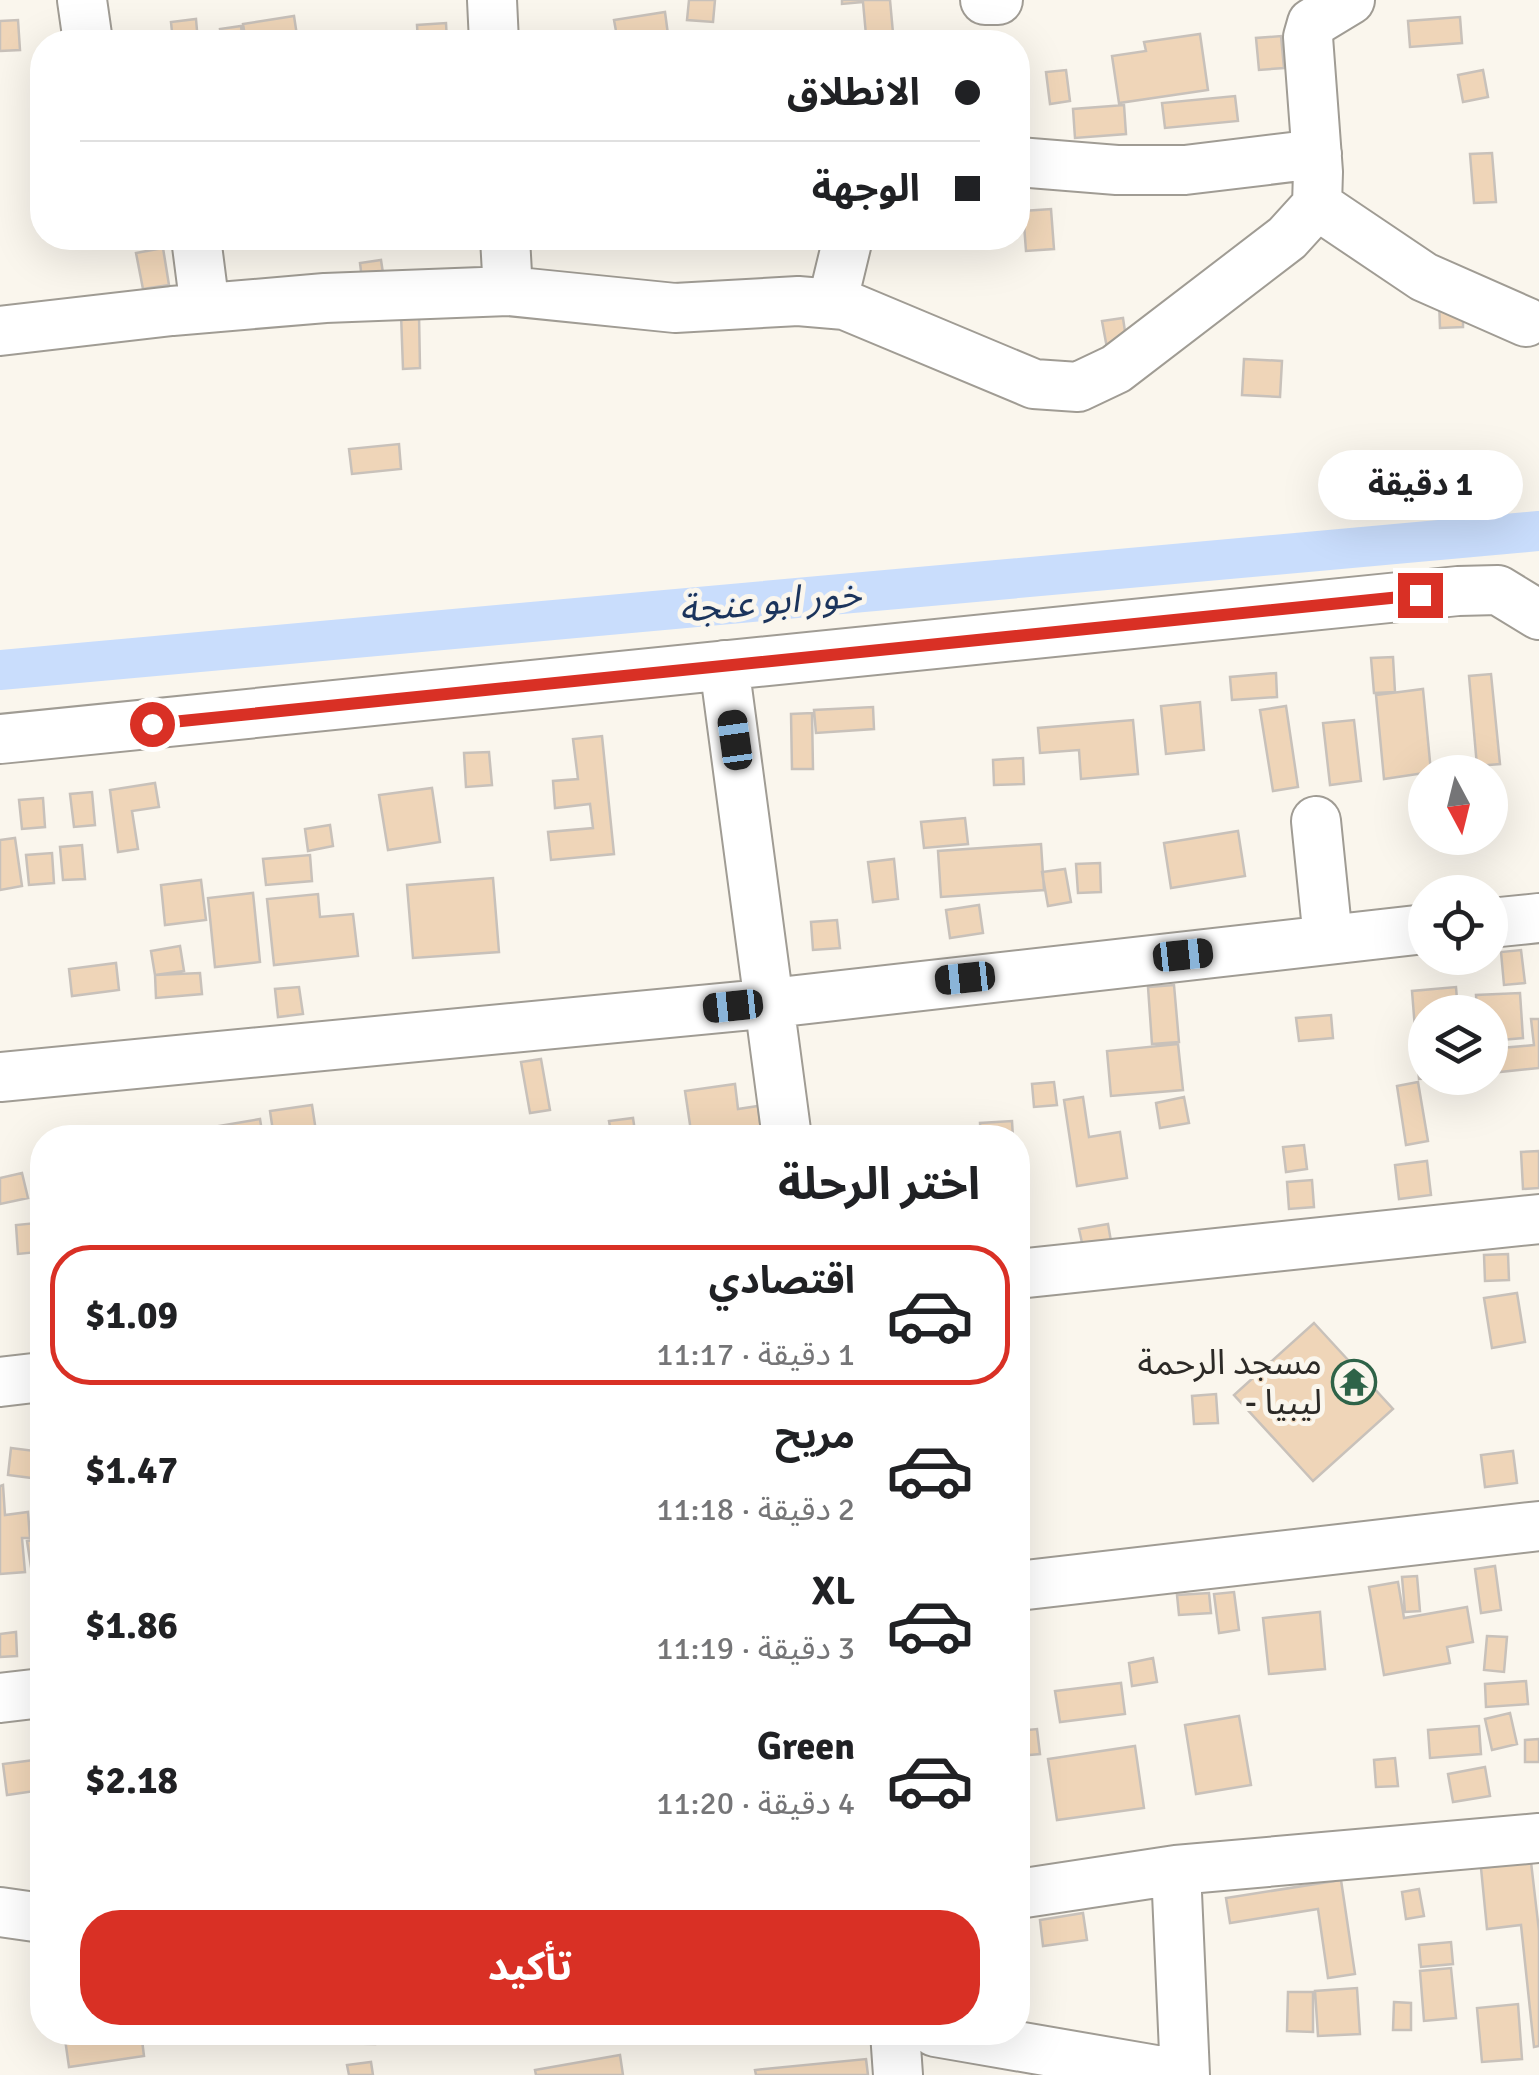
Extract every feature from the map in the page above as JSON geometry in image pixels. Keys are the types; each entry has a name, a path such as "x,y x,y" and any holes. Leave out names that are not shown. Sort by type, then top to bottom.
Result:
{"street":[{"path":"82,0 86,30"},
{"path":"492,0 493,30"},
{"path":"985,0 998,0"},
{"path":"0,330 324,298 508,292 675,308 798,300 844,305 1034,384 1078,386 1116,370 1288,238 1317,205 1308,37 1320,8"},
{"path":"1030,163 1117,170 1184,170 1317,154"},
{"path":"1317,205 1424,277 1526,322"},
{"path":"197,250 204,308"},
{"path":"506,250 508,292"},
{"path":"832,304 845,250"},
{"path":"0,740 1458,591 1498,590 1539,616"},
{"path":"724,665 786,1125"},
{"path":"1316,821 1328,939"},
{"path":"1508,921 1539,918"},
{"path":"0,1077 772,1002 1408,931"},
{"path":"1030,1273 1539,1218"},
{"path":"0,1382 30,1378"},
{"path":"1030,1585 1539,1526"},
{"path":"0,1698 30,1694"},
{"path":"1030,1892 1176,1870 1539,1838"},
{"path":"1011,2045 1185,2075 1176,1870"},
{"path":"0,1912 30,1916"},
{"path":"896,2045 898,2075"}],"building":[{"path":"689,0 715,0 713,22 687,20"},
{"path":"842,0 890,0 893,30 866,30 863,2 842,4"},
{"path":"665,12 667,30 616,30 614,20"},
{"path":"294,16 296,30 244,30 243,24"},
{"path":"1460,17 1462,43 1410,47 1408,21"},
{"path":"196,19 197,30 172,30 171,22"},
{"path":"18,20 20,50 0,51 0,21"},
{"path":"446,23 446,30 417,30 417,25"},
{"path":"1200,34 1208,90 1119,103 1112,56 1146,51 1144,42"},
{"path":"1281,36 1284,68 1259,70 1256,38"},
{"path":"1066,70 1070,101 1050,104 1046,72"},
{"path":"1483,70 1488,97 1463,102 1458,75"},
{"path":"1235,96 1238,121 1165,128 1162,103"},
{"path":"1124,105 1126,134 1075,138 1073,109"},
{"path":"1492,153 1496,202 1474,203 1470,154"},
{"path":"1051,209 1054,249 1026,251 1030,250 1030,210"},
{"path":"163,250 169,285 143,289 136,253"},
{"path":"381,260 386,293 364,296 360,263"},
{"path":"1439,300 1463,300 1463,327 1440,328"},
{"path":"401,314 419,314 420,368 403,369"},
{"path":"1123,318 1127,345 1107,348 1102,321"},
{"path":"1244,359 1282,361 1280,397 1242,395"},
{"path":"399,444 401,469 352,474 349,449"},
{"path":"1393,657 1395,692 1374,693 1371,658"},
{"path":"1276,673 1277,697 1232,700 1230,677"},
{"path":"1491,674 1499,755 1476,755 1469,676"},
{"path":"1423,689 1429,755 1408,755 1408,775 1384,779 1376,695"},
{"path":"1200,702 1204,750 1166,754 1161,706"},
{"path":"1286,706 1298,787 1273,791 1260,710"},
{"path":"873,707 874,729 816,733 814,710"},
{"path":"812,713 813,769 792,769 791,714"},
{"path":"1133,720 1138,774 1081,779 1079,750 1040,753 1038,728"},
{"path":"1354,720 1361,781 1330,785 1323,723"},
{"path":"602,736 614,854 551,860 548,832 593,828 590,804 555,808 553,781 578,779 573,739"},
{"path":"489,752 492,785 466,787 464,753"},
{"path":"1023,758 1024,784 994,785 993,760"},
{"path":"155,783 159,807 132,811 138,849 118,852 110,790"},
{"path":"432,788 440,842 388,850 379,795"},
{"path":"92,792 95,825 74,827 70,794"},
{"path":"43,798 45,827 22,829 19,800"},
{"path":"965,818 968,844 924,848 921,822"},
{"path":"330,825 333,846 308,851 305,829"},
{"path":"1238,831 1245,876 1171,888 1164,843"},
{"path":"15,838 22,886 0,890 0,840"},
{"path":"1041,844 1044,890 941,897 938,851"},
{"path":"82,845 85,879 63,880 60,847"},
{"path":"52,853 54,883 29,885 26,855"},
{"path":"310,855 312,881 266,885 263,859"},
{"path":"894,859 898,899 873,902 868,862"},
{"path":"1100,863 1101,892 1078,893 1076,864"},
{"path":"1065,869 1071,902 1048,906 1042,872"},
{"path":"493,878 499,952 413,958 407,885"},
{"path":"201,880 206,920 165,925 161,885"},
{"path":"253,893 260,962 215,967 208,898"},
{"path":"318,894 320,917 353,914 358,956 274,965 267,899"},
{"path":"979,905 983,933 950,938 946,910"},
{"path":"837,920 840,948 813,950 811,922"},
{"path":"180,946 184,971 155,975 151,951"},
{"path":"1521,950 1525,983 1504,985 1508,951"},
{"path":"116,963 119,990 72,996 69,969"},
{"path":"200,973 202,994 156,998 155,975"},
{"path":"1174,985 1179,1042 1152,1044 1148,987"},
{"path":"299,987 303,1014 278,1017 275,989"},
{"path":"1456,987 1457,995 1412,995 1412,991"},
{"path":"1520,993 1523,1038 1508,1039 1508,995 1476,995"},
{"path":"1331,1015 1333,1038 1299,1041 1296,1018"},
{"path":"1531,1019 1539,1019 1539,1068 1508,1071 1508,1047 1534,1045"},
{"path":"1178,1044 1183,1090 1111,1096 1107,1051"},
{"path":"541,1059 550,1110 530,1113 521,1062"},
{"path":"1054,1082 1057,1105 1034,1107 1032,1084"},
{"path":"735,1084 738,1109 758,1106 760,1125 690,1125 685,1091"},
{"path":"1408,1084 1408,1095 1420,1095 1428,1141 1406,1145 1397,1086"},
{"path":"1083,1097 1089,1137 1120,1132 1127,1178 1077,1186 1064,1100"},
{"path":"1184,1097 1189,1123 1160,1128 1156,1103"},
{"path":"312,1105 315,1125 272,1125 270,1111"},
{"path":"633,1118 634,1125 610,1125 609,1121"},
{"path":"260,1119 261,1125 225,1125"},
{"path":"1012,1121 1012,1125 980,1125"},
{"path":"1304,1145 1307,1169 1286,1172 1283,1147"},
{"path":"1539,1151 1539,1188 1523,1189 1521,1152"},
{"path":"1427,1161 1431,1195 1399,1199 1395,1165"},
{"path":"22,1173 28,1198 0,1204 0,1178"},
{"path":"1312,1180 1314,1207 1289,1209 1287,1182"},
{"path":"30,1224 30,1253 18,1254 16,1225"},
{"path":"1108,1224 1112,1247 1084,1252 1079,1229"},
{"path":"1508,1254 1509,1280 1485,1281 1484,1255"},
{"path":"1517,1293 1525,1342 1492,1348 1484,1298"},
{"path":"1314,1323 1393,1409 1313,1481 1234,1395"},
{"path":"1216,1394 1218,1423 1194,1424 1192,1396"},
{"path":"11,1448 30,1450 30,1478 8,1475"},
{"path":"1513,1451 1517,1483 1485,1487 1481,1455"},
{"path":"3,1485 5,1515 28,1512 30,1538 22,1538 25,1572 0,1574"},
{"path":"1495,1566 1501,1610 1481,1613 1475,1569"},
{"path":"1417,1576 1420,1611 1405,1612 1402,1577"},
{"path":"1398,1582 1404,1618 1467,1607 1473,1642 1447,1647 1450,1663 1384,1675 1369,1587"},
{"path":"1234,1592 1239,1630 1219,1633 1214,1594"},
{"path":"1209,1593 1211,1613 1179,1615 1177,1595"},
{"path":"1320,1612 1325,1669 1269,1674 1263,1618"},
{"path":"16,1632 17,1656 0,1657 0,1634"},
{"path":"1487,1636 1507,1637 1504,1672 1484,1670"},
{"path":"1153,1658 1157,1682 1132,1686 1129,1663"},
{"path":"1526,1681 1528,1704 1486,1707 1485,1684"},
{"path":"1121,1683 1125,1714 1060,1722 1055,1691"},
{"path":"1510,1713 1517,1744 1492,1750 1485,1719"},
{"path":"1239,1716 1251,1785 1196,1794 1185,1725"},
{"path":"1479,1726 1481,1754 1430,1758 1428,1730"},
{"path":"1037,1729 1040,1754 1030,1755 1030,1730"},
{"path":"1539,1739 1539,1762 1525,1762 1525,1740"},
{"path":"1135,1746 1144,1808 1057,1820 1048,1759"},
{"path":"1395,1758 1398,1786 1376,1787 1374,1760"},
{"path":"30,1761 30,1792 7,1795 3,1764"},
{"path":"1485,1767 1490,1796 1453,1802 1448,1774"},
{"path":"1531,1862 1539,1931 1539,2046 1534,2047 1521,1925 1487,1929 1481,1868"},
{"path":"1341,1880 1355,1974 1328,1978 1318,1909 1230,1923 1226,1898"},
{"path":"1419,1889 1424,1916 1406,1919 1402,1892"},
{"path":"1083,1913 1087,1940 1043,1946 1040,1920"},
{"path":"1451,1942 1453,1964 1421,1967 1419,1945"},
{"path":"1451,1968 1456,2018 1424,2021 1420,1971"},
{"path":"1357,1988 1360,2034 1318,2036 1315,1991"},
{"path":"1288,1992 1313,1992 1313,2032 1287,2031"},
{"path":"1394,2002 1411,2003 1411,2030 1393,2030"},
{"path":"1518,2004 1522,2059 1482,2062 1477,2008"},
{"path":"66,2045 143,2045 144,2056 69,2067"},
{"path":"620,2055 623,2075 536,2075 535,2070"},
{"path":"866,2059 868,2075 756,2075 755,2070"},
{"path":"371,2062 373,2075 349,2075 347,2065"}],"waterway":[{"name":"خور ابو عنجة","path":"0,670 1539,531"}],"place":[{"name":"مسجد الرحمة - ليبيا","path":"1354,1382"}],"route":[{"path":"152,724 1420,595"}]}
